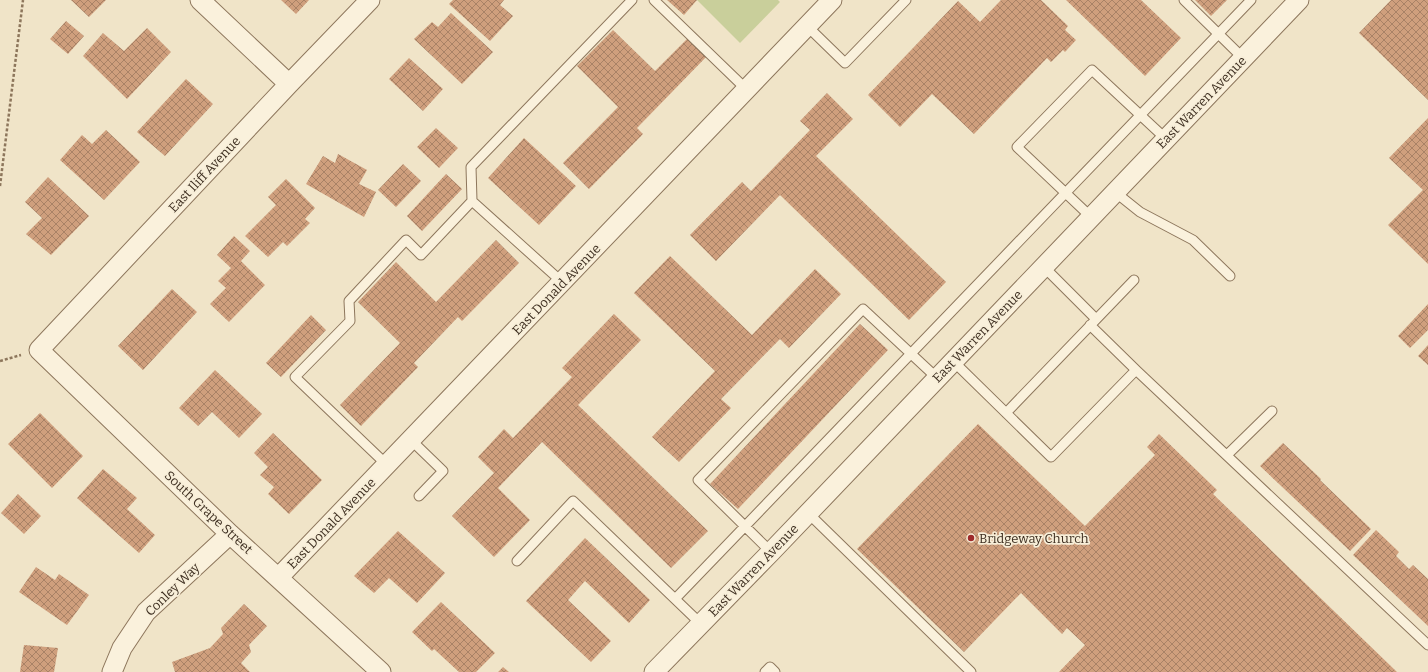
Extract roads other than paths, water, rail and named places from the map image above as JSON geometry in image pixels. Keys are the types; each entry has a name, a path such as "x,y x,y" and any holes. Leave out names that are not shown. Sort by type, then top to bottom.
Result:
{"street":[{"path":"200,0 289,84"},
{"name":"East Iliff Avenue","path":"39,350 370,0"},
{"name":"East Donald Avenue","path":"279,577 832,0"},
{"name":"East Warren Avenue","path":"654,672 771,552 1299,0"},
{"name":"South Grape Street","path":"39,350 230,534 279,577 381,672"},
{"name":"Conley Way","path":"112,672 122,648 146,612 230,534"}],"lane":[{"path":"388,465 296,377 350,321 349,301 406,240 421,254 472,201 471,167 632,0"},
{"path":"654,0 746,89"},
{"path":"806,26 846,63 906,0"},
{"path":"1184,0 1243,58"},
{"path":"675,599 1251,0"},
{"path":"1091,217 1017,147 1092,70 1166,139"},
{"path":"1115,192 1140,212 1193,240 1230,276"},
{"path":"472,201 562,282"},
{"path":"1044,267 1136,370 1428,645"},
{"path":"1006,413 1134,280"},
{"path":"771,552 698,480 863,309 937,378"},
{"path":"953,361 1051,457 1136,370"},
{"path":"1228,455 1272,411"},
{"path":"411,440 443,471 419,496"},
{"path":"517,561 573,501 701,624"},
{"path":"808,513 971,672"},
{"path":"765,672 770,667 775,672"}],"place":[{"name":"Bridgeway Church","path":"971,538"}]}
